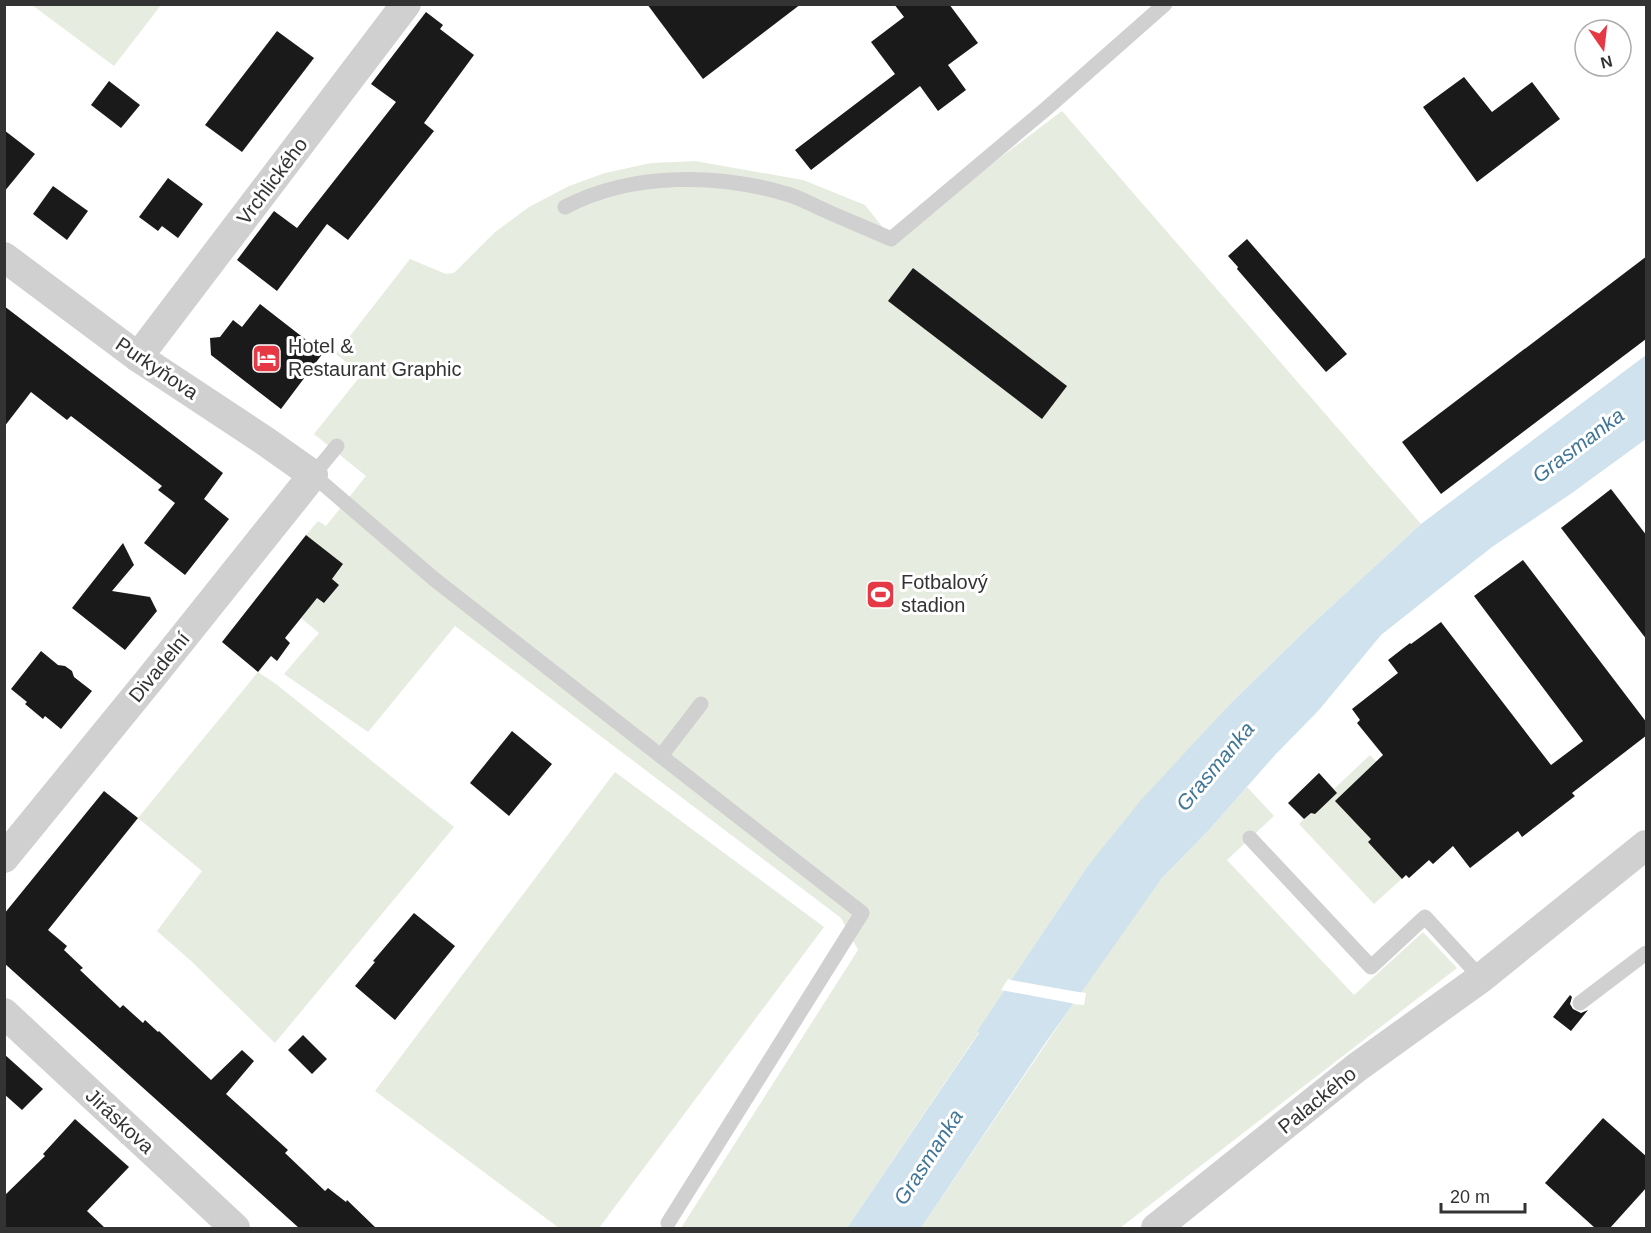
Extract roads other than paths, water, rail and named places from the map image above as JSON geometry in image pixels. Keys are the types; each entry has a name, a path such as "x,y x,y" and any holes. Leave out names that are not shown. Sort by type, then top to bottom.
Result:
{"street":[{"name":"Vrchlického","path":"138,357 406,4"},
{"name":"Purkyňova","path":"4,257 138,357 313,475"},
{"name":"Divadelní","path":"4,858 313,475"},
{"name":"Palackého","path":"1156,1228 1356,1068 1482,978 1647,845"},
{"name":"Jiráskova","path":"4,1013 235,1228"}],"lane":[{"path":"565,207 610,189 651,181 692,180 747,185 791,195 891,239 1039,115 1165,4"},
{"path":"336,446 313,475 434,579 862,913 668,1223"},
{"path":"661,756 701,704"},
{"path":"1251,838 1371,967 1425,917 1482,978"},
{"path":"1580,1003 1647,953"}],"water":[{"name":"Grasmanka","path":"1646,355 1646,439 1492,547 1381,635 1319,710 1162,878 1044,1045 921,1228 847,1228 979,1033 977,1031 1087,867 1141,800 1231,703 1309,627 1421,524"}],"place":[{"name":"Hotel & Restaurant Graphic","path":"267,358"},
{"name":"Fotbalový stadion","path":"880,594"}]}
